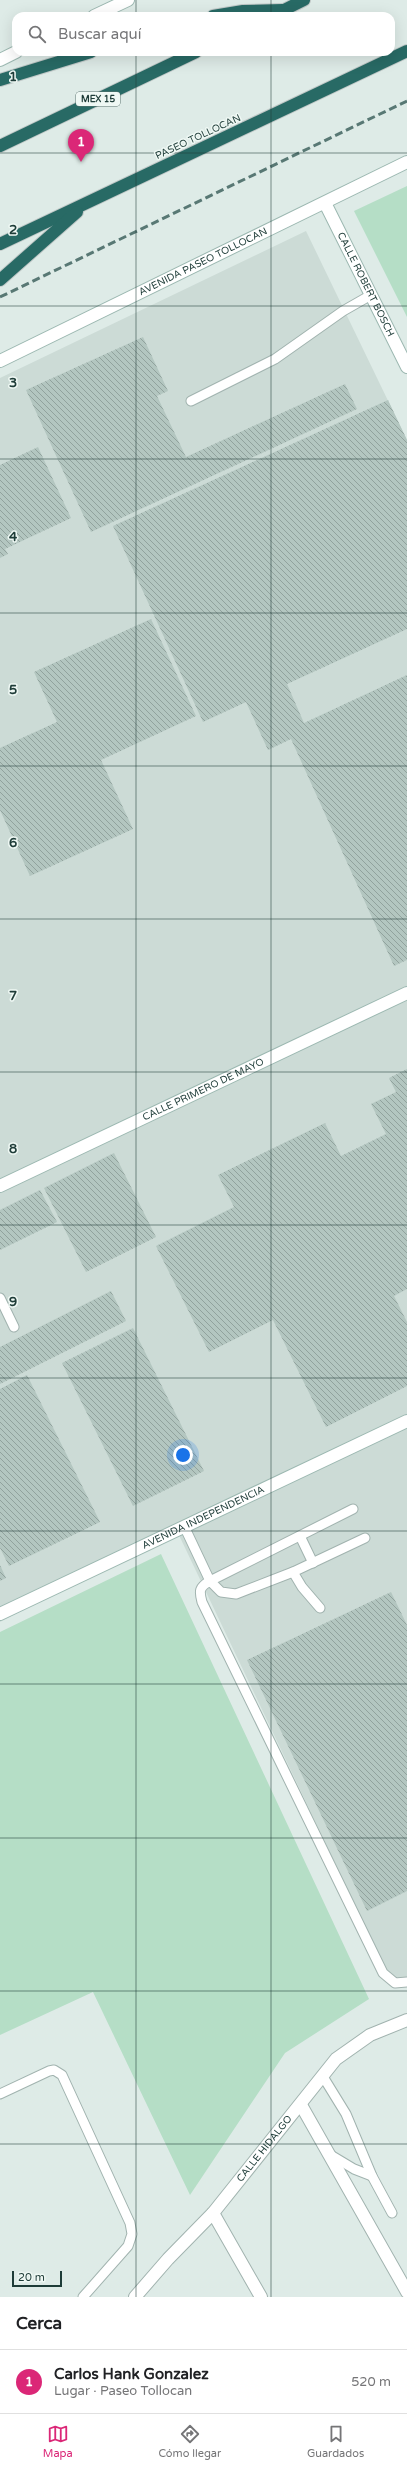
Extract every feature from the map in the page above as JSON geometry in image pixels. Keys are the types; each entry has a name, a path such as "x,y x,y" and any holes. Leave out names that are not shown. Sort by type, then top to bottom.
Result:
{"highway":[{"path":"279,12 304,0"},
{"path":"237,12 283,10"},
{"name":"PASEO TOLLOCAN","path":"0,244 407,51"},
{"path":"0,80 78,56"},
{"name":"MEX 15","path":"0,146 188,56"},
{"path":"0,280 46,238 92,200"}],"main road":[{"path":"102,12 123,1"},
{"path":"1,56 12,53"},
{"name":"AVENIDA PASEO TOLLOCAN","path":"0,361 407,162"},
{"name":"CALLE ROBERT BOSCH","path":"325,203 407,367"},
{"name":"CALLE PRIMERO DE MAYO","path":"0,1186 407,993"},
{"name":"AVENIDA INDEPENDENCIA","path":"0,1614 407,1420"},
{"name":"CALLE HIDALGO","path":"140,2295 213,2213 301,2105 322,2075 336,2059 370,2035 406,2022"},
{"path":"301,2105 407,2292"},
{"path":"213,2213 261,2297"}],"lane":[{"path":"191,401 275,359 343,311 371,295"},
{"path":"0,1298 14,1327"},
{"path":"353,1509 210,1581 202,1586 199,1591 202,1602 379,1966 383,1973 395,1983 407,1982"},
{"path":"184,1526 210,1581 221,1592 236,1594 293,1572 365,1538"},
{"path":"300,1536 312,1563"},
{"path":"293,1572 302,1586 320,1608"},
{"path":"0,2094 49,2071 54,2070 62,2075 130,2223 132,2234 128,2246 83,2297"},
{"path":"322,2075 346,2114 372,2176 392,2213"},
{"path":"329,2154 354,2169 372,2176"}],"shaded area":[{"path":"306,231 407,440 407,1980 393,1985 177,1531 0,1622 0,378"}],"green space":[{"path":"407,186 407,317 354,211"},
{"path":"161,1554 369,1999 285,2053 190,2195 93,1992 0,2035 0,1632"}],"building":[{"path":"143,337 168,391 157,396 186,457 345,384 357,409 91,532 26,390"},
{"path":"388,400 407,440 407,629 287,684 304,723 407,675 407,960 394,966 291,739 268,750 246,702 203,722 113,526"},
{"path":"38,447 71,518 5,549 8,554 0,558 0,465"},
{"path":"151,619 196,716 101,760 133,829 30,876 0,810 0,748 57,722 34,672"},
{"path":"407,1069 407,1289 394,1296 407,1322 407,1386 326,1427 273,1320 209,1352 156,1246 234,1207 218,1175 325,1123 341,1156 386,1134 371,1104 396,1092 389,1078"},
{"path":"114,1153 156,1237 86,1272 44,1188"},
{"path":"40,1190 57,1222 0,1250 0,1210"},
{"path":"111,1291 126,1321 0,1384 0,1347"},
{"path":"133,1328 204,1471 133,1506 62,1363"},
{"path":"27,1375 100,1522 9,1566 0,1548 0,1389"},
{"path":"0,1565 6,1578 0,1581"},
{"path":"391,1592 407,1625 407,1891 367,1911 247,1660"}],"railway":[{"path":"0,297 407,101"}],"place":[{"name":"Carlos Hank Gonzalez","path":"81,162"}]}
